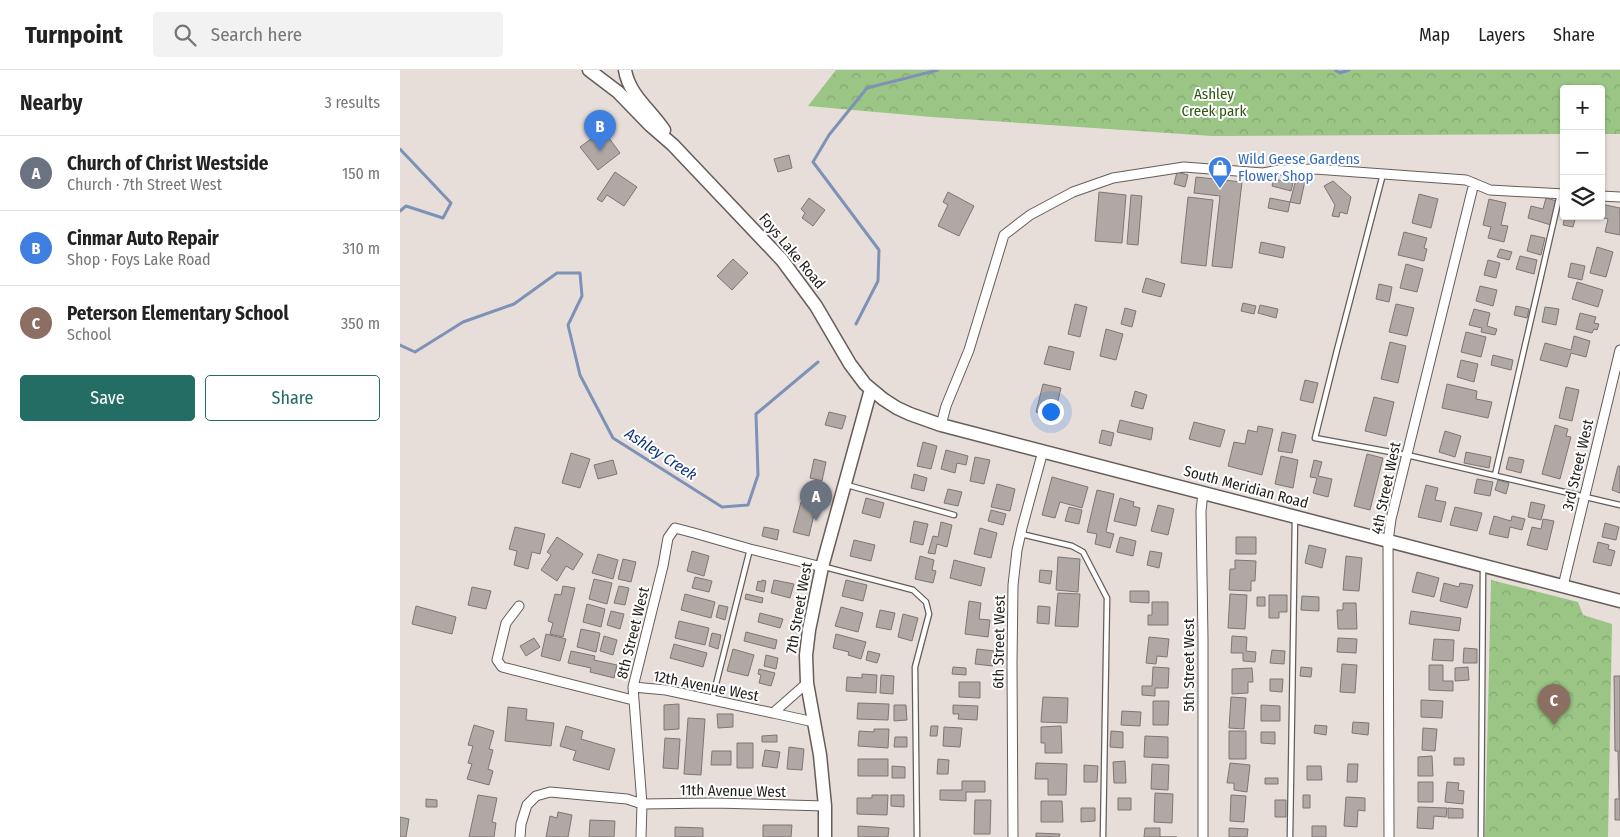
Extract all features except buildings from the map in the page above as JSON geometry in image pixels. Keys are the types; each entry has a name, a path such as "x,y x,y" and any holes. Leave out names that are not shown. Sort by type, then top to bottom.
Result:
{"street":[{"name":"Foys Lake Road","path":"590,70 601,70"},
{"name":"Foys Lake Road","path":"590,70 618,92 650,125 673,145 767,244 796,277 816,306 855,371 871,389"},
{"name":"Foys Lake Road","path":"626,70 628,81 634,93 660,123 673,145"},
{"path":"941,425 946,406 969,350 1004,235 1030,216 1073,192 1113,178 1184,167 1263,173 1279,170 1315,169 1466,180 1490,190 1560,194"},
{"name":"4th Street West","path":"1389,837 1388,541 1391,519 1474,183"},
{"path":"1605,196 1620,197"},
{"name":"3rd Street West","path":"1563,586 1620,350"},
{"name":"South Meridian Road","path":"871,389 897,408 941,425 1620,601"},
{"name":"7th Street West","path":"825,837 820,755 807,683 806,656 809,630 822,567 871,389"},
{"name":"6th Street West","path":"1013,837 1013,585 1020,534 1043,451"},
{"name":"5th Street West","path":"1203,493 1201,511 1203,837"},
{"name":"8th Street West","path":"642,837 642,804 633,688 668,538 675,528 750,549"},
{"path":"750,549 822,567"},
{"path":"519,606 506,623 497,660 502,667 633,700"},
{"name":"12th Avenue West","path":"773,713 807,683"},
{"name":"12th Avenue West","path":"633,688 666,690 814,722"},
{"name":"11th Avenue West","path":"520,837 521,824 527,806 536,796 543,793 557,792 627,799 642,804 714,803 824,806"}],"lane":[{"path":"1383,174 1315,438 1407,455 1620,505"},
{"path":"1495,475 1560,202"},
{"path":"846,484 954,515"},
{"path":"1290,837 1295,517"},
{"path":"1020,534 1072,546 1083,552 1107,598 1104,837"},
{"path":"712,700 750,549"},
{"path":"822,567 913,590 926,602 928,614 915,667 916,837"},
{"path":"1481,837 1484,567"}],"green space":[{"name":"Ashley Creek park","path":"836,70 1620,70 1620,134 1605,134 1605,85 1560,85 1560,134 1212,136 932,117 808,106"},
{"path":"1491,580 1578,602 1583,615 1612,624 1608,837 1485,837"}],"waterway":[{"name":"Ashley Creek","path":"856,324 878,281 879,250 813,162 829,135 867,88 938,70"},
{"name":"Ashley Creek","path":"1335,70 1340,73 1349,70"},
{"name":"Ashley Creek","path":"400,149 451,203 443,218 406,206 400,211"},
{"name":"Ashley Creek","path":"400,345 415,352 463,322 514,304 557,273 580,273 582,296 568,325 580,375 613,438 722,507 748,505 758,475 756,414 818,362"}],"place":[{"name":"Cinmar Auto Repair","path":"600,151"},
{"name":"Wild Geese Gardens Flower Shop","path":"1220,189"},
{"name":"Church of Christ Westside","path":"816,521"},
{"name":"Peterson Elementary School","path":"1554,725"}]}
